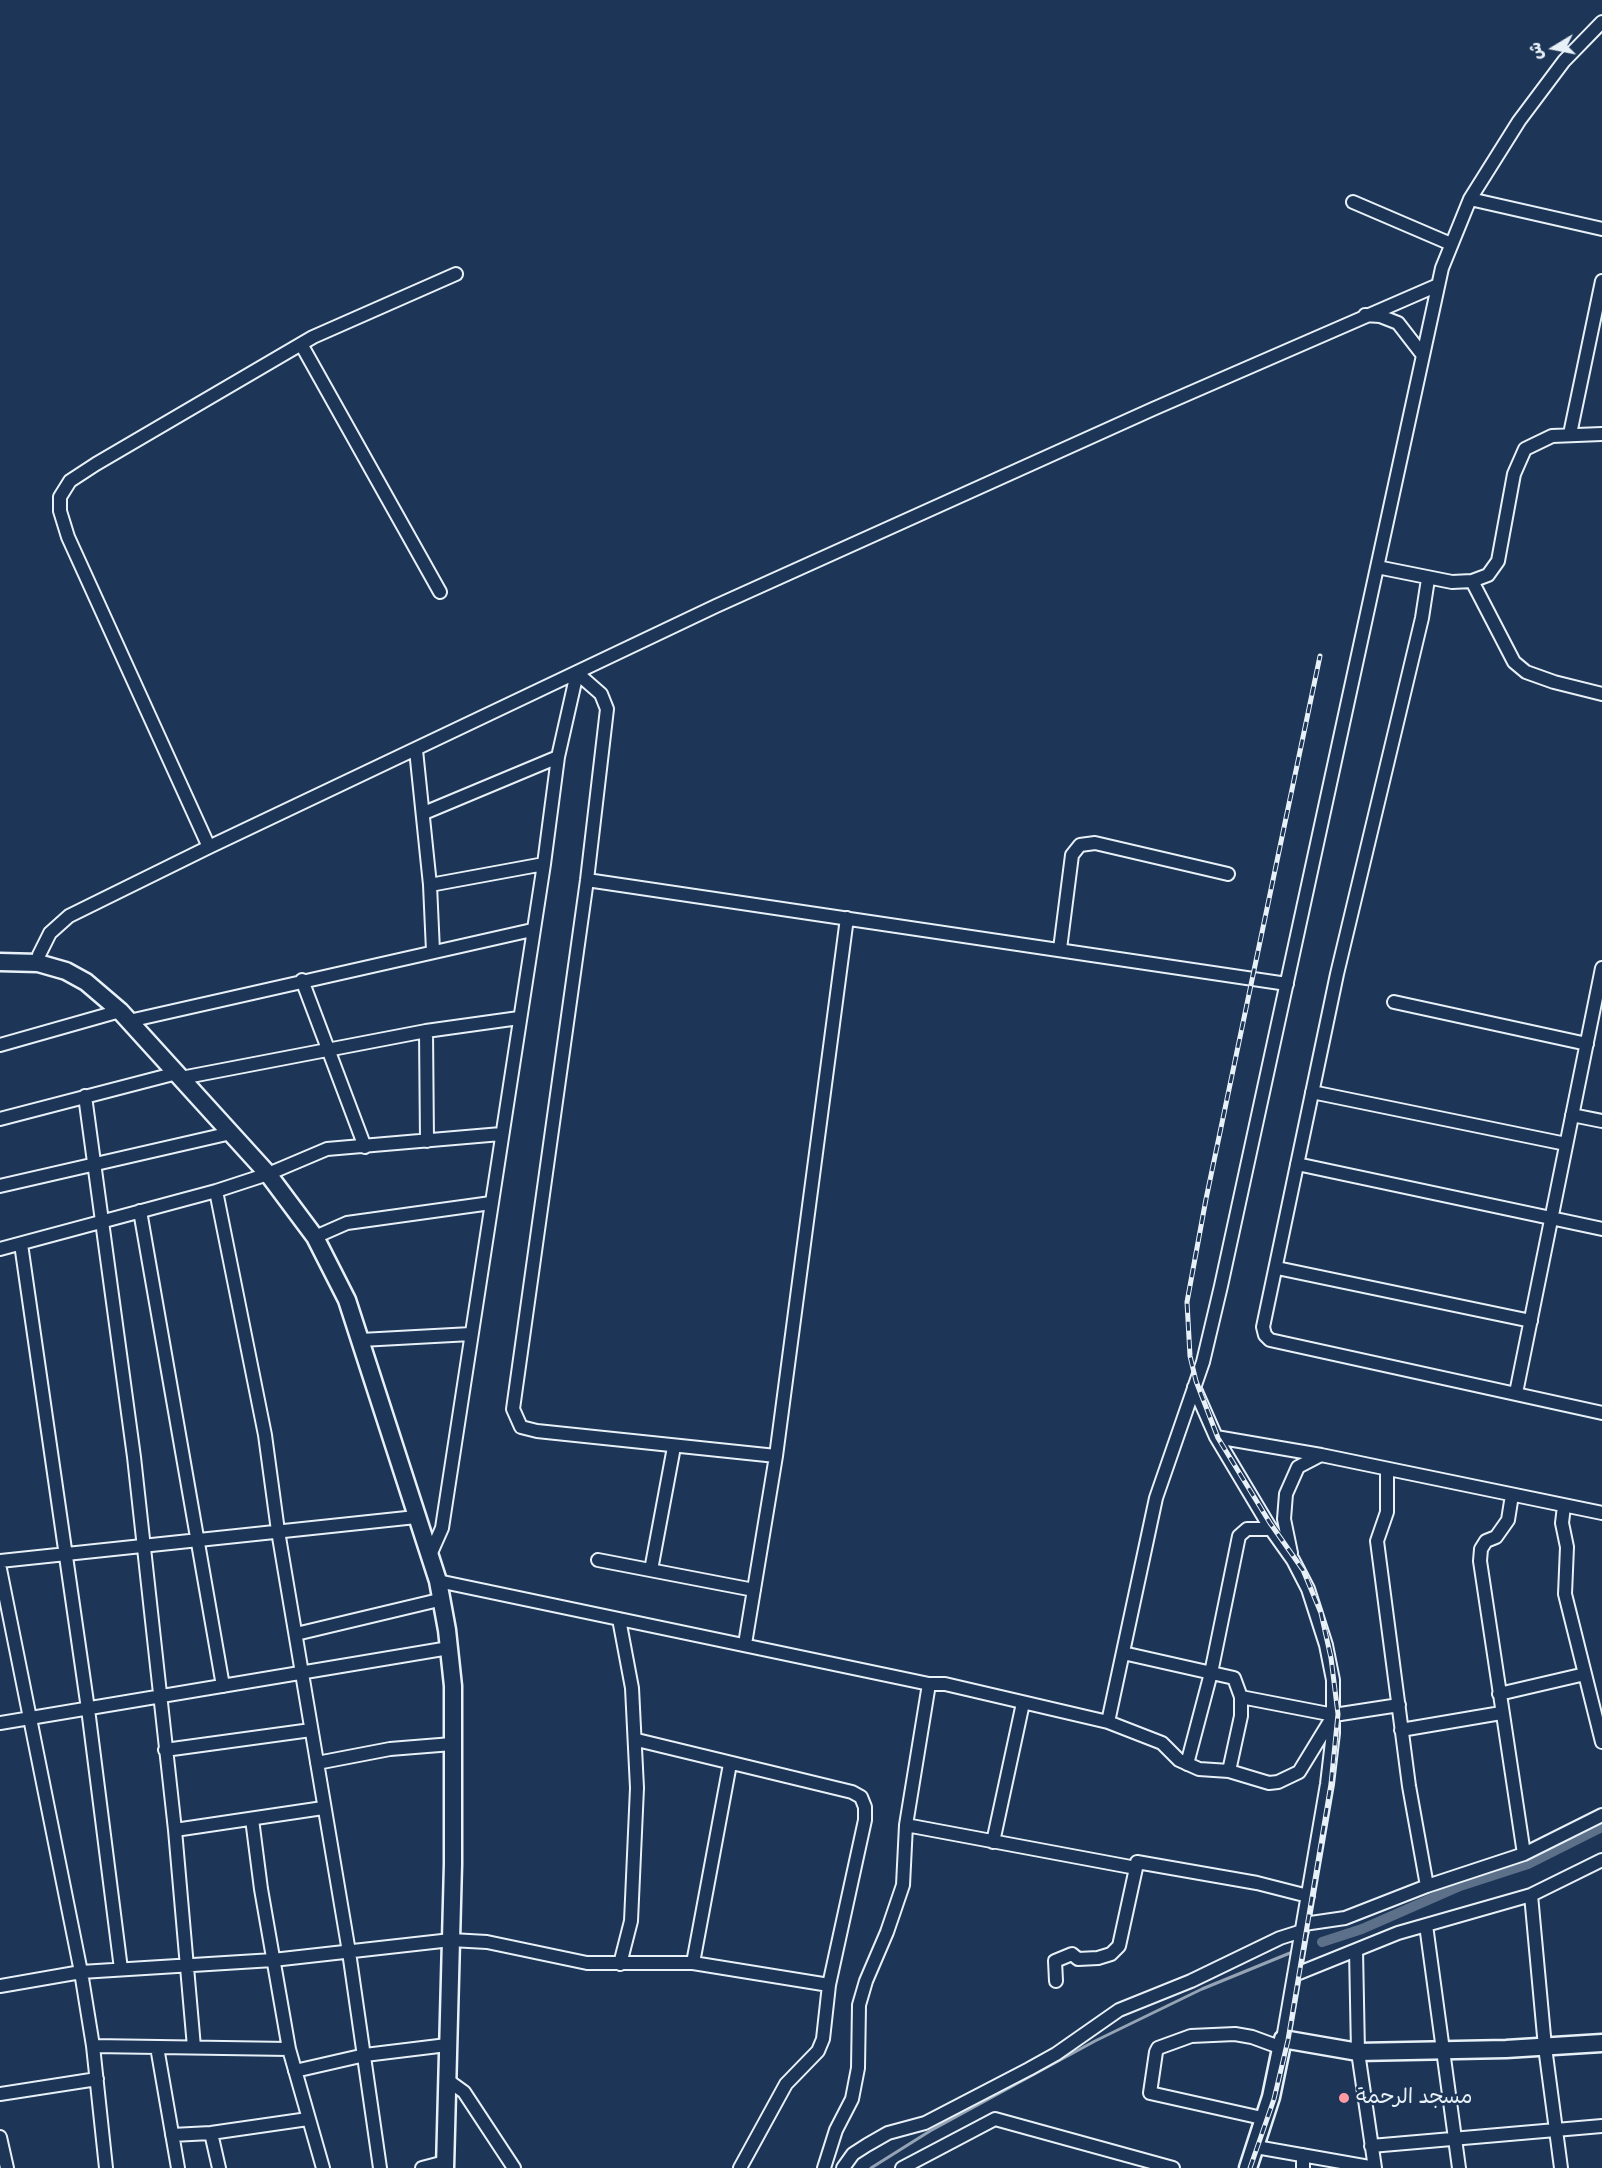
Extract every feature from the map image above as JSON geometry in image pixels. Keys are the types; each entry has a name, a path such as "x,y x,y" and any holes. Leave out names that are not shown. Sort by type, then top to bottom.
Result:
{"street":[{"path":"1108,1722 1156,1498 1194,1387 1221,1286 1438,285 1451,244 1470,199 1541,89 1602,22"},
{"path":"1470,199 1602,229"},
{"path":"1353,202 1451,244"},
{"path":"208,847 68,537 60,511 60,496 70,481 96,464 301,344 456,274"},
{"path":"1570,434 1602,281"},
{"path":"38,963 39,955 50,933 69,916 208,847 967,492 1364,315 1438,285"},
{"path":"1364,315 1380,316 1398,323 1422,354"},
{"path":"301,344 440,592"},
{"path":"1377,567 1428,579 1472,581 1488,575 1498,561 1519,456 1538,441 1570,434 1602,434"},
{"path":"1428,579 1422,618 1389,750 1312,1092 1263,1327 1264,1335 1270,1340 1602,1413"},
{"path":"1472,581 1514,662 1526,672 1554,682 1602,694"},
{"path":"430,1555 442,1528 532,930 544,864 558,757 577,673"},
{"path":"577,673 601,694 607,708 587,880 513,1409 517,1422 527,1429 674,1447 776,1456"},
{"path":"416,750 424,813 433,951"},
{"path":"424,813 558,757"},
{"path":"1060,949 1072,855 1080,845 1095,843 1228,874"},
{"path":"430,885 544,864"},
{"path":"587,880 1287,984"},
{"path":"745,1644 776,1456 847,918"},
{"path":"0,1045 125,1016 532,930"},
{"path":"0,962 38,963 66,971 86,981 125,1016 268,1174 315,1237 339,1281 361,1340 443,1599 453,1686 451,1940 445,2165 422,2168"},
{"path":"1516,1393 1587,1044 1597,1015 1602,968"},
{"path":"302,980 365,1147"},
{"path":"1394,1002 1587,1044"},
{"path":"0,1119 85,1096 179,1076 426,1031 519,1018"},
{"path":"426,1031 427,1141"},
{"path":"1312,1092 1566,1144"},
{"path":"85,1096 134,1457 175,1830 194,2047"},
{"path":"1572,1115 1602,1121"},
{"path":"0,1186 231,1133"},
{"path":"0,1249 216,1191 268,1174 327,1149 501,1134"},
{"path":"1297,1164 1602,1228"},
{"path":"216,1191 265,1435 278,1531 323,1808 349,1952 380,2168"},
{"path":"315,1237 347,1223 491,1203"},
{"path":"140,1211 223,1686"},
{"path":"21,1244 88,1708 121,1969"},
{"path":"1277,1268 1531,1321"},
{"path":"361,1340 471,1334"},
{"path":"1194,1387 1216,1437 1293,1560 1317,1612 1333,1680 1334,1715 1327,1784 1283,2044 1271,2097 1262,2118 1256,2147 1248,2168"},
{"path":"1216,1437 1321,1455 1602,1514"},
{"path":"651,1570 674,1447"},
{"path":"1293,1560 1284,1520 1287,1494 1298,1467 1321,1455"},
{"path":"1387,1469 1388,1512 1377,1541 1401,1730 1427,1886"},
{"path":"1512,1495 1508,1520 1496,1537 1486,1540 1481,1549 1480,1561 1501,1713 1524,1854"},
{"path":"1564,1506 1562,1522 1567,1547 1565,1594 1585,1674 1598,1711 1602,1742"},
{"path":"0,1561 416,1517"},
{"path":"1186,1764 1211,1673 1239,1536 1247,1529 1272,1529"},
{"path":"598,1560 754,1590"},
{"path":"0,1569 28,1718 81,1972 93,2046 106,2168"},
{"path":"438,1581 929,1684 945,1684 1108,1722 1162,1743 1186,1764 1209,1772 1229,1771 1269,1783 1289,1778 1299,1772 1334,1715"},
{"path":"296,1634 443,1599"},
{"path":"619,1619 632,1688 637,1740 631,1921 620,1964"},
{"path":"0,1722 449,1648"},
{"path":"1123,1653 1234,1678 1241,1697 1241,1716 1229,1771"},
{"path":"1499,1694 1585,1674"},
{"path":"824,2168 836,2130 852,2099 858,2068 859,2005 872,1964 897,1906 903,1885 906,1824 929,1684"},
{"path":"1241,1697 1334,1715 1398,1705"},
{"path":"993,1842 1023,1703"},
{"path":"1401,1730 1501,1713"},
{"path":"165,1750 311,1730"},
{"path":"637,1740 852,1792 861,1797 865,1807 865,1820 829,1985 824,2039 818,2050 786,2084 740,2168"},
{"path":"317,1763 390,1749 452,1744"},
{"path":"693,1962 730,1764"},
{"path":"175,1830 323,1808"},
{"path":"843,2168 853,2154 867,2145 888,2133 925,2123 1038,2064 1119,2010 1191,1981 1303,1928 1345,1918 1427,1886 1524,1854 1602,1815"},
{"path":"252,1819 289,2049 323,2168"},
{"path":"906,1824 1136,1868"},
{"path":"1294,1975 1426,1925 1531,1895 1602,1860"},
{"path":"1056,1981 1055,1961 1072,1954 1078,1959 1098,1958 1112,1954 1119,1946 1137,1862 1257,1883 1308,1896"},
{"path":"1531,1895 1545,2047 1561,2168"},
{"path":"1426,1925 1459,2168"},
{"path":"0,1986 81,1972 273,1960 451,1940 487,1942 587,1963 693,1962 829,1985"},
{"path":"1256,2147 1375,2168 1358,2052 1356,1950"},
{"path":"1262,2118 1150,2092 1158,2048 1191,2036 1235,2034 1283,2044 1358,2052 1545,2047 1602,2043"},
{"path":"295,2071 365,2055 447,2045"},
{"path":"93,2046 289,2049"},
{"path":"157,2047 178,2168"},
{"path":"0,2094 97,2079"},
{"path":"446,2079 464,2092 514,2168"},
{"path":"172,2135 211,2133 308,2119"},
{"path":"902,2168 995,2119 1173,2168"},
{"path":"1371,2146 1602,2126"},
{"path":"211,2133 219,2168"},
{"path":"0,2137 1,2151 7,2168"},
{"path":"1303,2155 1303,2168"}],"waterway":[{"path":"1322,1942 1362,1929 1460,1886 1528,1864 1602,1827"},
{"path":"871,2168 930,2131 1095,2041 1202,1989 1290,1953"}],"railway":[{"path":"1250,2168 1274,2099 1288,2040 1331,1784 1338,1714 1331,1658 1321,1613 1303,1570 1270,1523 1218,1438 1196,1381 1190,1356 1187,1302 1206,1199 1320,656"}],"place":[{"name":"مسجد الرحمة","path":"1344,2098"}]}
